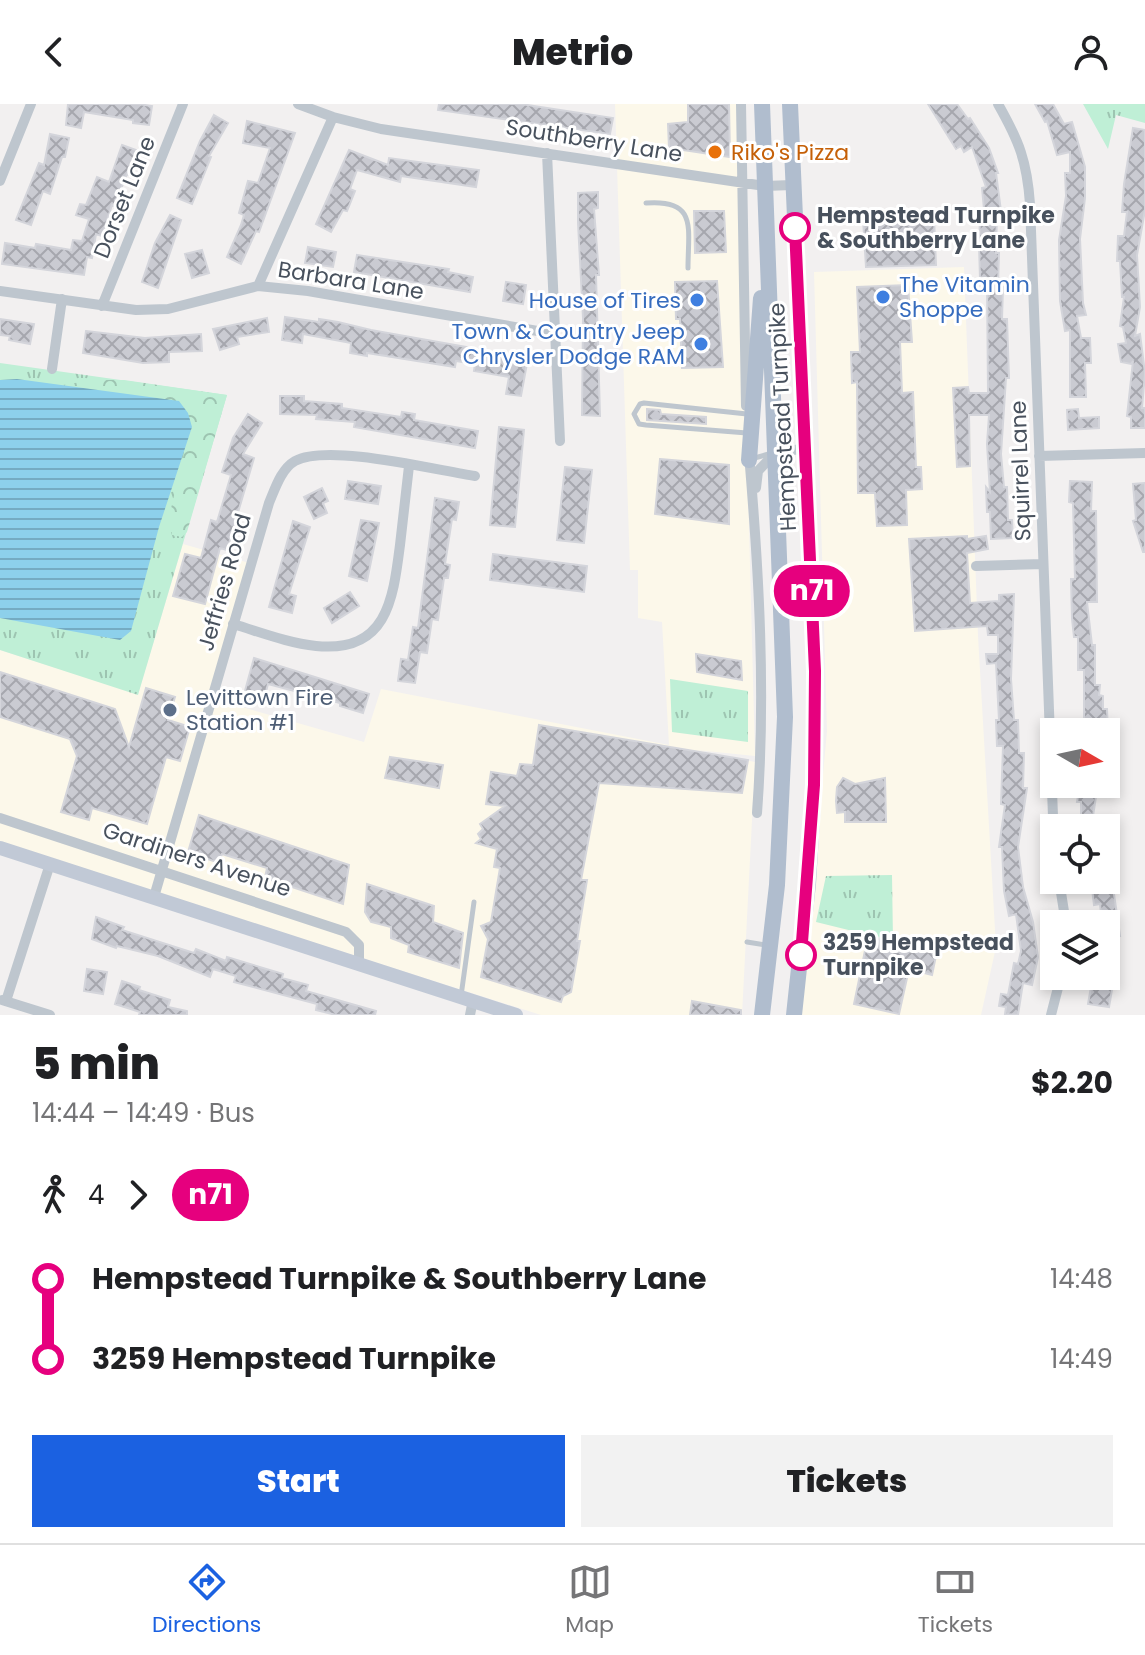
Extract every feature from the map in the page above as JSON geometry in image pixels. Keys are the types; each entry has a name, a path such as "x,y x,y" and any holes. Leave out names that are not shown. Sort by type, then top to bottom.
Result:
{"main road":[{"name":"Hempstead Turnpike","path":"762,104 785,717 781,830 762,1015"},
{"name":"Hempstead Turnpike","path":"790,104 815,671 814,785 808,884 794,1015"},
{"path":"749,460 766,225"},
{"path":"0,848 359,963 468,1004 516,1015"}],"street":[{"path":"0,181 31,104"},
{"name":"Dorset Lane","path":"102,306 183,104"},
{"name":"Southberry Lane","path":"298,104 381,129 765,186 792,185"},
{"name":"Hempstead Turnpike","path":"741,104 747,433 754,498 761,681 757,813"},
{"name":"Squirrel Lane","path":"998,104 1017,139 1027,170 1053,814"},
{"path":"258,286 333,117"},
{"path":"547,153 560,441"},
{"name":"Barbara Lane","path":"0,291 136,310 168,309 258,286 308,291 555,334"},
{"path":"52,369 62,299"},
{"path":"754,498 758,471 777,451 807,449"},
{"path":"1039,456 1145,453"},
{"name":"Jeffries Road","path":"154,897 269,503 285,469 294,461 306,457 346,454 475,476"},
{"path":"233,624 317,646 360,642 374,632 386,614 394,593 409,466"},
{"path":"976,566 1043,564"},
{"name":"Gardiners Avenue","path":"0,818 346,932 359,945 359,963"},
{"path":"50,864 3,1000 50,1015"},
{"path":"1051,1015 1057,990"}],"lane":[{"path":"646,203 667,201 683,212 688,221 688,268"},
{"path":"747,414 644,403 634,414 639,424 747,433"},
{"path":"749,460 777,451"},
{"path":"468,1004 474,902"},
{"path":"747,942 770,946"}],"shaded area":[{"path":"615,104 738,104 755,756 696,750 755,762 742,1015 541,1015 0,843 0,650 138,694 183,544 253,564 214,699 364,742 381,689 669,745 662,622 638,618 638,570 630,570"},
{"path":"964,267 978,636 996,947 981,1015 801,1015 827,731 814,272"}],"green space":[{"path":"1083,104 1145,104 1145,123 1116,115 1108,149"},
{"path":"0,363 227,395 138,695 0,650"},
{"path":"93,380 124,380 227,395 187,532 182,537 172,535 170,513 184,452 63,385"},
{"path":"670,679 748,691 748,742 672,732"},
{"path":"892,875 893,941 816,922 826,876"}],"water":[{"path":"17,379 179,401 188,413 192,427 159,527 131,631 120,640 0,618 0,380"}],"building":[{"path":"68,104 152,106 149,125 84,112 81,128 66,125"},
{"path":"439,104 521,104 613,118 610,134 438,110"},
{"path":"688,104 729,104 730,157 669,148 668,124 688,122"},
{"path":"928,104 957,104 989,148 998,173 1001,211 997,211 996,253 999,253 998,286 1003,287 1002,319 1007,319 1009,378 1006,378 1001,454 1004,487 1007,487 1008,520 1012,520 1013,538 991,539 986,487 990,492 989,415 969,415 970,466 957,467 953,388 968,387 969,393 988,393 987,279 980,279 979,244 980,219 985,220 982,188 986,187 972,147 964,152 961,146 956,149"},
{"path":"1035,104 1053,104 1064,124 1072,122 1085,167 1080,239 1086,315 1077,316 1081,338 1090,338 1091,363 1085,363 1086,397 1070,397 1070,330 1065,331 1060,301 1059,240 1066,196 1065,173 1070,173 1070,152 1057,155 1047,121"},
{"path":"214,115 228,123 209,156 192,204 177,198"},
{"path":"247,121 295,133 259,232 256,231 241,264 227,257 244,215 239,213 248,181 258,183 270,148 243,143"},
{"path":"1133,128 1145,130 1145,210 1137,255 1140,307 1135,336 1140,334 1145,373 1142,408 1145,408 1145,428 1131,428 1131,417 1127,416 1133,361 1131,364 1121,362 1118,344 1126,343 1123,327 1120,326 1124,297 1120,261 1117,261 1118,236 1124,236 1127,212 1122,212"},
{"path":"50,134 69,138 50,194 43,191 31,225 16,220 39,163 44,165"},
{"path":"122,145 139,151 130,175 127,174 112,205 102,236 96,234 92,258 87,257 84,275 2,264 5,243 71,250 73,240 82,241 89,219 76,215 80,204 86,205 97,177 109,182"},
{"path":"349,150 388,165 389,158 479,170 476,187 401,176 400,182 357,170 350,189 355,191 347,211 343,210 331,232 316,224"},
{"path":"598,192 598,208 594,209 599,275 596,275 600,416 582,415 583,318 578,223 578,193"},
{"path":"694,211 724,211 726,252 695,253"},
{"path":"170,215 181,220 158,288 142,282 155,243"},
{"path":"934,217 936,265 866,267 863,219"},
{"path":"308,247 336,252 333,267 305,263"},
{"path":"202,250 209,273 192,278 185,254"},
{"path":"357,255 449,269 448,272 473,277 470,292 354,272"},
{"path":"717,281 723,367 682,368 675,282"},
{"path":"506,282 526,285 523,304 503,301"},
{"path":"908,285 912,342 900,342 902,393 913,392 916,467 921,467 922,489 906,490 907,525 877,526 875,493 858,493 857,382 852,383 851,352 860,352 857,287"},
{"path":"285,317 338,322 528,358 521,396 506,394 509,377 474,371 475,364 456,361 455,367 367,353 367,356 350,353 351,343 303,334 302,343 282,340"},
{"path":"267,318 269,332 237,337 239,344 220,350 213,329"},
{"path":"0,319 34,324 30,344 0,335"},
{"path":"86,331 145,338 201,334 202,351 169,352 169,362 143,363 83,353"},
{"path":"280,396 304,396 304,401 342,404 342,408 401,417 402,412 415,414 414,420 478,431 475,448 354,427 355,422 316,419 317,415 280,414"},
{"path":"647,409 660,410 661,414 706,417 706,424 647,420"},
{"path":"1078,409 1079,418 1099,417 1099,428 1068,430 1067,410"},
{"path":"248,414 262,423 243,454 254,458 227,550 220,548 205,604 173,596 185,554 201,558 211,520 217,522 231,475 222,472 233,438"},
{"path":"499,427 524,430 515,527 490,525"},
{"path":"660,459 729,465 729,524 655,514"},
{"path":"565,467 592,470 584,543 557,540"},
{"path":"348,481 381,486 378,504 345,499"},
{"path":"1070,481 1092,482 1091,511 1096,511 1097,602 1087,602 1092,645 1095,645 1095,685 1100,685 1099,695 1103,696 1103,709 1107,709 1107,718 1084,718 1084,670 1078,670 1078,637 1074,637 1072,619 1071,579 1075,579 1073,503 1069,502"},
{"path":"1145,483 1143,552 1133,521 1136,520 1133,484"},
{"path":"322,488 328,501 323,503 327,513 314,519 304,497"},
{"path":"435,498 459,502 456,520 452,519 445,564 450,565 448,578 444,578 438,620 432,619 427,653 420,652 415,683 398,681 401,659 408,660 413,627 418,628"},
{"path":"361,520 379,523 367,581 349,576"},
{"path":"293,521 310,527 289,594 296,596 292,613 269,607"},
{"path":"967,536 967,539 986,536 988,549 967,553 970,603 999,601 999,595 1014,594 1011,679 1014,720 1018,720 1019,753 1024,753 1023,788 1027,788 1018,847 1038,957 1032,985 1023,983 1018,1015 1005,1014 1006,1007 999,1006 1001,994 1008,995 1014,963 1018,964 1021,951 1016,914 1009,916 1004,891 1002,847 999,847 1005,805 1001,804 1003,746 997,746 996,663 987,664 986,654 998,654 998,635 988,635 987,626 915,631 909,539"},
{"path":"493,554 587,566 584,592 490,580"},
{"path":"350,592 359,606 332,623 324,608"},
{"path":"696,654 741,661 742,680 697,672"},
{"path":"254,658 369,694 363,713 340,706 340,703 268,684 263,703 243,698"},
{"path":"0,672 115,709 129,747 146,688 175,697 168,720 190,727 180,761 166,757 147,824 92,808 89,820 61,812 77,756 70,739 0,717"},
{"path":"539,725 748,760 742,793 599,783 581,880 587,880 577,941 580,941 571,992 563,996 561,1002 481,977 488,939 481,926 491,922 500,868 494,867 497,849 476,843 481,839 478,834 483,829 480,824 505,806 486,804 491,772 517,776 520,764 533,765"},
{"path":"390,757 443,765 439,788 385,778"},
{"path":"843,778 855,784 885,778 886,822 845,822 845,812 837,813 836,801 837,787"},
{"path":"1078,798 1096,798 1093,814 1081,814 1081,802 1077,802"},
{"path":"199,815 349,865 343,904 265,878 267,868 222,854 219,863 188,852"},
{"path":"367,884 434,906 433,922 463,933 459,968 408,952 409,945 391,938 391,927 371,922 365,912"},
{"path":"1093,894 1114,894 1116,910 1101,910 1100,904 1094,905"},
{"path":"96,917 124,927 122,930 194,953 196,949 226,961 227,957 283,974 282,978 308,985 306,991 376,1011 375,1015 336,1015 316,1010 317,1004 234,982 236,976 213,969 210,977 158,956 116,948 92,939"},
{"path":"868,936 937,951 932,975 909,969 899,1014 854,1004"},
{"path":"87,969 107,972 103,994 84,991"},
{"path":"122,981 170,1000 168,1007 187,1011 187,1015 139,1015 140,1012 115,1004"},
{"path":"1090,990 1112,990 1109,1007 1088,1004"},
{"path":"692,1001 741,1010 741,1015 690,1015"}],"bus line":[{"name":"n71","path":"795,228 815,671 814,785 801,955"}],"place":[{"name":"Riko's Pizza","path":"715,152"},
{"name":"Hempstead Turnpike & Southberry Lane","path":"795,228"},
{"name":"The Vitamin Shoppe","path":"883,297"},
{"name":"House of Tires","path":"697,300"},
{"name":"Town & Country Jeep Chrysler Dodge RAM","path":"701,344"},
{"name":"Levittown Fire Station #1","path":"170,710"},
{"name":"3259 Hempstead Turnpike","path":"801,955"}]}
